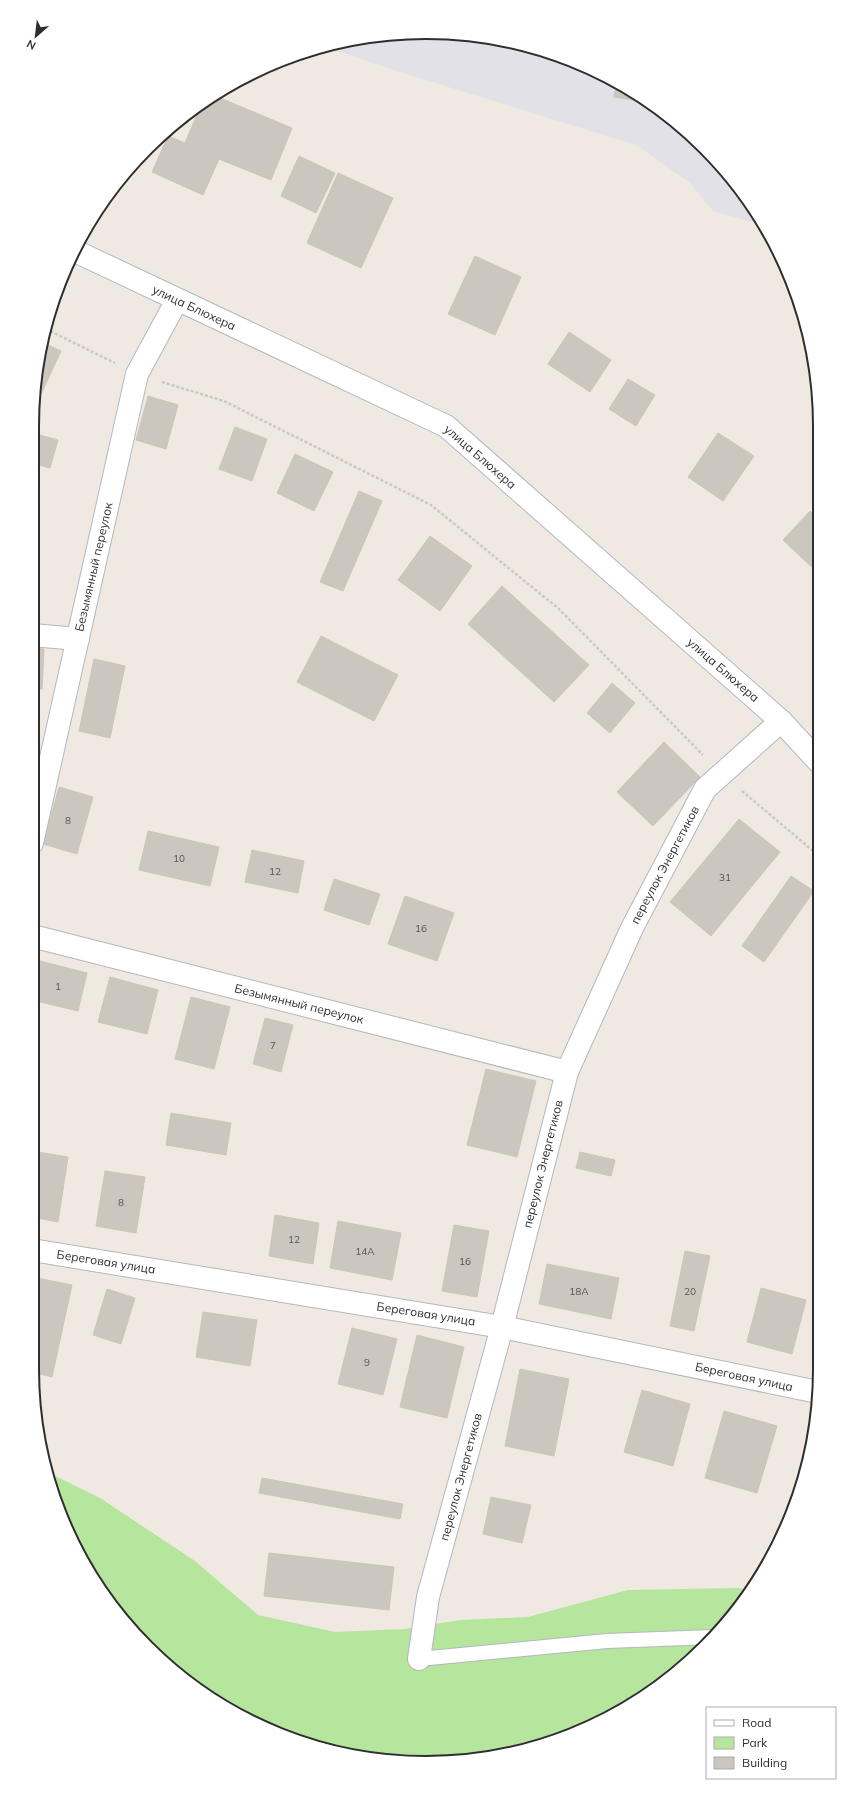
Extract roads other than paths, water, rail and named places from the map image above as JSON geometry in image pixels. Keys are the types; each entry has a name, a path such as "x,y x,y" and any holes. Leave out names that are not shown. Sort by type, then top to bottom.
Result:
{"street":[{"name":"улица Блюхера","path":"80,253 446,426 781,721 813,756"},
{"name":"Безымянный переулок","path":"39,812 137,374 177,300"},
{"path":"39,636 78,639"},
{"name":"переулок Энергетиков","path":"418,1659 428,1597 502,1327 567,1072 636,922 706,789 781,721"},
{"name":"Безымянный переулок","path":"39,938 567,1072"},
{"name":"Береговая улица","path":"39,1251 502,1327 812,1391"}],"lane":[{"path":"418,1659 607,1641 705,1637"}]}
